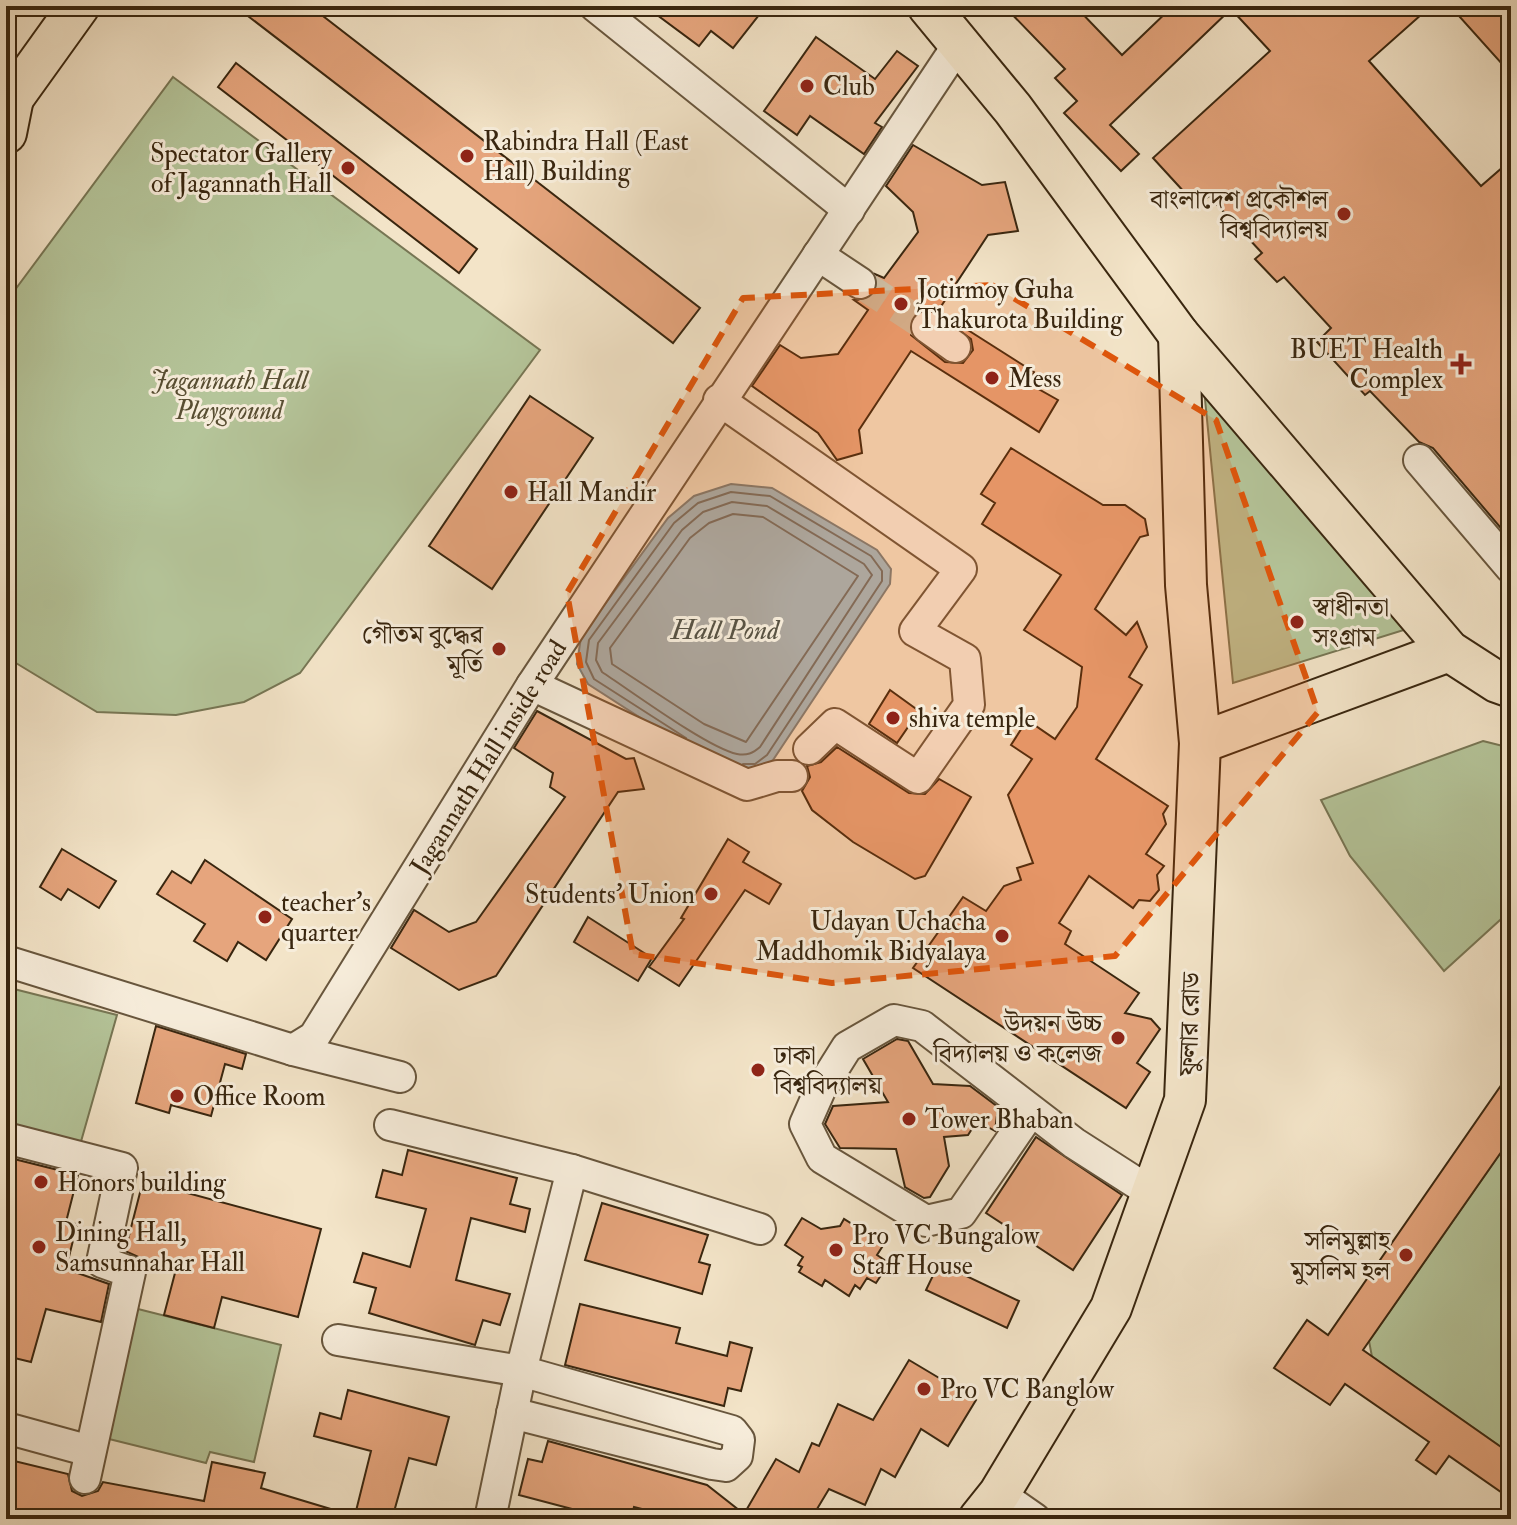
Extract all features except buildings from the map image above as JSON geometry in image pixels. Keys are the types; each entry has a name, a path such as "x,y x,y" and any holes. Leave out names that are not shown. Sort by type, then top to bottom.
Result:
{"main road":[{"path":"8,111 79,6"},
{"path":"928,6 960,42 1179,335 1449,651 1497,682 1511,687"},
{"name":"ফুলার রোড","path":"989,1507 1111,1308 1185,1100 1200,743 1186,585 1179,335"},
{"path":"1200,743 1449,651"}],"street":[{"path":"595,6 849,210"},
{"name":"Jagannath Hall inside road","path":"293,1050 314,1037 532,685 960,42"},
{"path":"818,255 860,283"},
{"path":"927,327 955,347"},
{"path":"719,400 961,569 915,631 965,659 969,705 918,778 835,724 809,749"},
{"path":"1419,460 1508,561"},
{"path":"532,685 747,785 777,776 792,776"},
{"path":"6,961 293,1050 400,1077"},
{"path":"1031,1111 961,1213 926,1221 822,1158 805,1124 820,1090 847,1047 894,1020 922,1026 1031,1111 1152,1193"},
{"path":"390,1125 572,1170 760,1229"},
{"path":"6,1138 122,1168 102,1262 130,1272 88,1464 6,1428"},
{"path":"490,1519 521,1371 572,1170"},
{"path":"338,1340 521,1371 732,1431 739,1440 737,1456 726,1466 712,1464 512,1413"},
{"path":"989,1507 1035,1519"}],"highlighted area":[{"path":"992,285 1216,420 1318,712 1115,956 832,983 633,954 567,593 743,298"}],"green space":[{"name":"Jagannath Hall Playground","path":"173,77 540,350 300,673 244,702 176,715 97,712 6,657 6,302"},
{"path":"1204,389 1407,629 1233,683"},
{"path":"1483,741 1511,748 1511,910 1444,971 1350,856 1321,800"},
{"path":"6,987 117,1015 80,1145 6,1126"},
{"path":"1511,1138 1511,1454 1372,1357 1369,1341"},
{"path":"134,1308 281,1345 254,1462 210,1452 206,1463 105,1438"}],"water":[{"name":"Hall Pond","path":"731,484 772,488 877,550 891,569 890,584 773,760 757,772 689,749 588,684 577,664 581,637 668,518 694,496"}],"tunnel":[{"path":"860,283 927,327"}],"place":[{"name":"Club","path":"807,86"},
{"name":"Rabindra Hall (East Hall) Building","path":"467,156"},
{"name":"Spectator Gallery of Jagannath Hall","path":"348,168"},
{"name":"বাংলাদেশ প্রকৌশল বিশ্ববিদ্যালয়","path":"1344,214"},
{"name":"Jotirmoy Guha Thakurota Building","path":"901,304"},
{"name":"BUET Health Complex","path":"1461,364"},
{"name":"Mess","path":"992,378"},
{"name":"Hall Mandir","path":"511,492"},
{"name":"স্বাধীনতা সংগ্রাম","path":"1297,622"},
{"name":"গৌতম বুদ্ধের মূর্তি","path":"499,649"},
{"name":"shiva temple","path":"893,718"},
{"name":"Students' Union","path":"711,894"},
{"name":"teacher's quarter","path":"265,917"},
{"name":"Udayan Uchacha Maddhomik Bidyalaya","path":"1002,936"},
{"name":"উদয়ন উচ্চ বিদ্যালয় ও কলেজ","path":"1118,1038"},
{"name":"ঢাকা বিশ্ববিদ্যালয়","path":"758,1070"},
{"name":"Office Room","path":"177,1096"},
{"name":"Tower Bhaban","path":"909,1119"},
{"name":"Honors building","path":"41,1182"},
{"name":"Dining Hall, Samsunnahar Hall","path":"39,1247"},
{"name":"Pro VC Bungalow Staff House","path":"836,1250"},
{"name":"সলিমুল্লাহ মুসলিম হল","path":"1406,1255"},
{"name":"Pro VC Banglow","path":"924,1389"}]}
